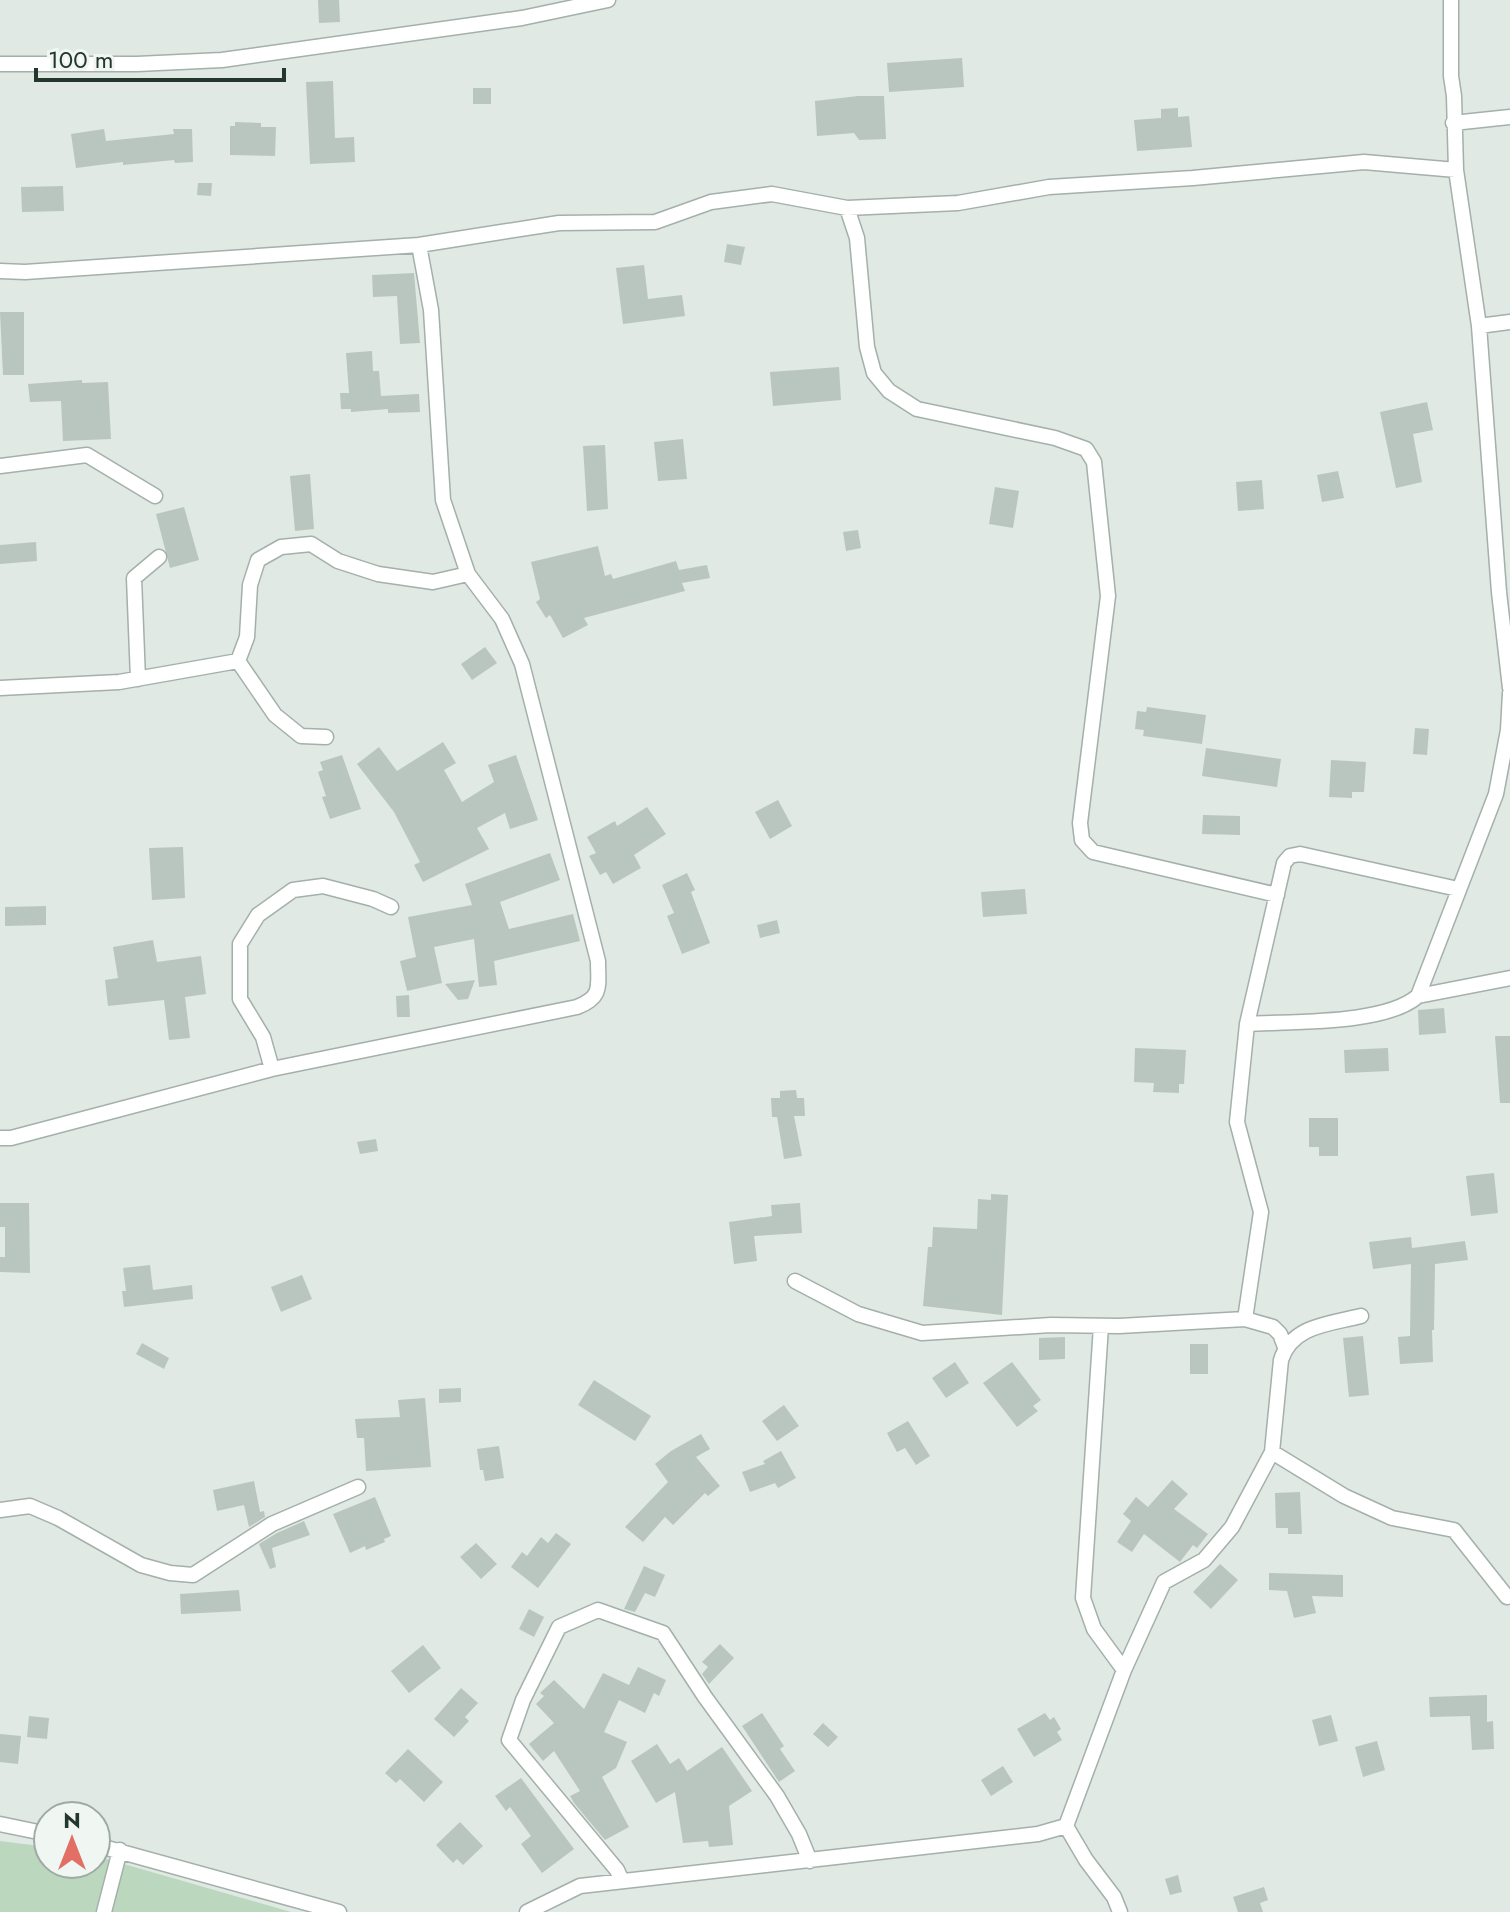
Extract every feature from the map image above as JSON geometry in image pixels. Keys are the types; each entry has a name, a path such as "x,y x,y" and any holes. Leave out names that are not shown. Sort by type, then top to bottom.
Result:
{"street":[{"path":"0,64 137,64 222,60 522,18 608,0"},
{"path":"1418,996 1496,794 1508,730 1510,691 1499,592 1479,326 1456,170 1451,0"},
{"path":"1453,123 1510,117"},
{"path":"0,271 25,272 419,245 559,223 655,222 711,202 772,194 847,208 958,203 1049,187 1193,178 1364,162 1456,170"},
{"path":"847,208 857,238 867,347 874,373 889,391 917,409 1055,438 1086,449 1094,462 1108,596 1080,823 1082,840 1093,852 1277,895"},
{"path":"0,1138 272,1069 577,1007 590,1002 598,991 598,961 522,664 502,619 468,574 443,500 431,310 419,245"},
{"path":"1479,326 1510,322"},
{"path":"0,466 87,455 155,496"},
{"path":"238,661 247,637 250,585 258,560 281,547 311,544 338,561 378,574 433,582 468,574"},
{"path":"138,679 134,578 159,557"},
{"path":"0,688 119,682 238,661"},
{"path":"238,661 275,715 301,736 326,737"},
{"path":"1245,1319 1261,1212 1237,1122 1247,1024 1284,863 1290,856 1300,854 1458,889"},
{"path":"272,1069 263,1037 240,999 240,944 258,915 293,890 323,886 391,907"},
{"path":"1247,1024 1382,1013 1407,1005 1418,996 1510,978"},
{"path":"795,1281 858,1314 922,1333 1051,1325 1101,1326 1245,1319 1273,1327 1280,1334 1285,1347"},
{"path":"1066,1826 1124,1670 1164,1582 1204,1560 1223,1538 1272,1452 1285,1347 1291,1339 1312,1328 1361,1316"},
{"path":"1101,1326 1083,1598 1094,1629 1124,1670"},
{"path":"1272,1452 1344,1496 1392,1518 1454,1530 1507,1597 1510,1596"},
{"path":"0,1510 30,1506 58,1518 141,1565 193,1575 272,1524 358,1487"},
{"path":"622,1881 617,1870 509,1740 523,1700 559,1627 598,1610 663,1633 777,1796 799,1834 810,1861"},
{"path":"0,1824 32,1831"},
{"path":"527,1912 580,1886 810,1861 924,1844 1038,1834 1066,1826"},
{"path":"1066,1826 1086,1860 1114,1897 1120,1912"},
{"path":"112,1848 339,1912"},
{"path":"104,1912 120,1850"}],"green space":[{"path":"0,1841 32,1845 32,1880 112,1880 112,1861 291,1912 0,1912"}],"building":[{"path":"318,0 339,0 340,22 319,23"},
{"path":"962,58 964,87 889,92 887,63"},
{"path":"333,81 335,138 354,137 355,162 310,164 306,82"},
{"path":"473,88 491,88 491,104 473,104"},
{"path":"884,96 886,139 859,140 854,133 817,136 815,101"},
{"path":"1178,108 1178,117 1189,116 1192,147 1137,151 1134,120 1161,118 1161,109"},
{"path":"235,122 276,127 275,156 230,155 230,126 235,126"},
{"path":"104,129 106,141 174,134 173,129 192,129 193,162 175,163 174,160 123,165 123,162 76,168 71,134"},
{"path":"198,183 212,183 211,196 197,195"},
{"path":"63,186 64,211 22,212 21,187"},
{"path":"727,244 745,247 741,265 724,262"},
{"path":"644,265 648,299 682,295 685,316 623,324 616,268"},
{"path":"414,273 420,343 400,344 397,296 373,297 372,275"},
{"path":"0,312 24,312 24,375 3,375"},
{"path":"372,351 373,371 379,371 381,396 419,394 420,412 388,413 388,409 351,412 351,409 341,409 340,393 349,393 346,353"},
{"path":"839,367 841,400 773,406 770,372"},
{"path":"82,380 82,383 108,382 111,439 63,441 61,401 30,402 28,384"},
{"path":"1427,402 1433,430 1413,434 1422,482 1396,488 1380,412"},
{"path":"683,439 687,479 658,481 654,442"},
{"path":"605,445 608,509 587,511 583,446"},
{"path":"1338,471 1344,498 1322,502 1317,475"},
{"path":"310,474 314,529 295,531 290,476"},
{"path":"1262,480 1264,509 1238,511 1236,482"},
{"path":"995,487 1019,491 1013,528 989,524"},
{"path":"184,507 199,560 170,568 156,514"},
{"path":"858,530 861,548 846,551 843,532"},
{"path":"36,542 37,561 0,564 0,545"},
{"path":"598,546 605,576 611,574 613,579 676,561 679,570 707,565 710,578 682,583 685,591 584,618 588,625 563,638 550,615 546,618 536,602 540,599 531,562"},
{"path":"485,647 497,663 472,680 461,664"},
{"path":"1147,707 1206,715 1202,744 1143,736 1144,730 1135,729 1137,711 1146,712"},
{"path":"1415,728 1429,729 1427,755 1413,754"},
{"path":"443,742 456,763 444,770 462,802 494,782 488,765 516,755 538,820 510,829 505,813 477,828 489,849 423,882 414,865 420,862 394,812 357,764 379,747 397,771"},
{"path":"1206,748 1281,759 1277,787 1202,776"},
{"path":"342,755 361,809 330,819 318,772 323,770 320,762"},
{"path":"1331,760 1366,762 1364,792 1352,792 1352,798 1329,797"},
{"path":"778,800 792,826 770,839 755,812"},
{"path":"647,807 666,834 634,855 641,868 613,884 606,872 600,875 589,856 596,853 587,837 615,821 617,826"},
{"path":"1203,815 1240,816 1240,835 1202,834"},
{"path":"183,847 185,898 152,900 149,848"},
{"path":"550,853 560,880 500,902 509,929 573,914 580,941 494,961 497,985 479,987 474,939 434,947 442,983 407,991 400,961 416,957 408,917 472,905 465,884"},
{"path":"687,873 710,943 682,954 667,916 674,913 662,885"},
{"path":"1025,889 1027,914 983,917 981,892"},
{"path":"46,906 46,925 5,926 5,907"},
{"path":"777,920 780,933 760,938 757,925"},
{"path":"153,940 157,962 201,956 206,994 185,997 190,1038 169,1040 164,1000 108,1006 105,980 118,978 113,947"},
{"path":"475,980 468,999 458,1000 445,984"},
{"path":"409,995 410,1017 397,1017 396,996"},
{"path":"1444,1008 1446,1033 1419,1035 1418,1010"},
{"path":"1495,1036 1510,1036 1510,1103 1500,1103"},
{"path":"1135,1048 1186,1050 1184,1084 1179,1084 1179,1093 1153,1092 1154,1083 1134,1082"},
{"path":"1388,1048 1389,1071 1345,1073 1344,1050"},
{"path":"796,1090 797,1098 804,1098 805,1116 794,1116 802,1156 784,1159 777,1117 772,1117 771,1098 780,1098 780,1091"},
{"path":"1309,1118 1338,1118 1338,1156 1319,1156 1319,1147 1309,1147"},
{"path":"376,1139 378,1151 360,1154 357,1142"},
{"path":"1494,1173 1498,1213 1471,1216 1466,1176"},
{"path":"991,1194 1008,1195 1002,1315 923,1306 928,1247 932,1247 933,1227 977,1229 978,1199 991,1200"},
{"path":"0,1203 29,1203 30,1273 0,1272 0,1257 5,1257 5,1227 0,1227"},
{"path":"800,1203 802,1233 754,1236 757,1261 734,1264 729,1222 772,1216 771,1205"},
{"path":"1411,1237 1412,1248 1465,1241 1468,1260 1435,1264 1433,1362 1400,1364 1398,1337 1410,1336 1411,1264 1373,1269 1369,1242"},
{"path":"150,1265 153,1290 192,1285 193,1299 124,1307 122,1291 126,1291 123,1268"},
{"path":"302,1275 312,1299 281,1312 271,1287"},
{"path":"1363,1336 1369,1395 1349,1397 1343,1338"},
{"path":"1065,1337 1065,1359 1039,1360 1039,1338"},
{"path":"142,1343 169,1358 164,1369 136,1354"},
{"path":"1190,1344 1208,1344 1208,1374 1190,1374"},
{"path":"955,1362 969,1383 946,1398 932,1378"},
{"path":"1012,1362 1041,1400 1033,1406 1038,1411 1017,1427 983,1383"},
{"path":"594,1380 651,1416 635,1441 578,1405"},
{"path":"461,1388 461,1402 439,1403 439,1389"},
{"path":"425,1398 431,1467 366,1471 364,1438 357,1438 355,1419 400,1417 398,1400"},
{"path":"784,1405 799,1426 777,1441 762,1421"},
{"path":"908,1421 930,1456 916,1465 905,1448 897,1452 887,1433"},
{"path":"701,1434 710,1449 696,1457 720,1486 708,1496 705,1493 673,1525 665,1517 643,1542 625,1527 668,1482 655,1464"},
{"path":"499,1446 504,1478 485,1481 477,1449"},
{"path":"781,1451 796,1478 778,1488 775,1483 750,1492 742,1472 765,1464 763,1461"},
{"path":"1172,1480 1188,1494 1174,1509 1208,1534 1197,1548 1193,1545 1180,1562 1144,1534 1132,1552 1117,1542 1131,1521 1123,1514 1136,1497 1148,1507"},
{"path":"254,1481 260,1512 264,1511 265,1517 249,1527 244,1505 217,1511 213,1490"},
{"path":"1300,1492 1302,1534 1288,1534 1288,1528 1276,1528 1275,1493"},
{"path":"375,1497 391,1536 366,1550 365,1546 350,1553 333,1514"},
{"path":"304,1521 310,1535 272,1548 276,1567 270,1569 259,1544"},
{"path":"556,1533 571,1544 538,1588 511,1567 522,1552 527,1556 541,1537 548,1543"},
{"path":"476,1543 497,1564 481,1579 460,1557"},
{"path":"1220,1564 1238,1580 1211,1609 1193,1592"},
{"path":"644,1566 665,1575 655,1597 645,1593 635,1612 624,1609"},
{"path":"1269,1573 1343,1575 1343,1597 1312,1596 1316,1613 1294,1618 1287,1591 1269,1590"},
{"path":"239,1590 241,1611 181,1614 180,1594"},
{"path":"529,1609 544,1617 534,1637 519,1629"},
{"path":"720,1644 734,1658 709,1684 702,1674 708,1667 702,1662"},
{"path":"423,1645 441,1668 409,1693 391,1671"},
{"path":"638,1667 666,1680 659,1696 654,1693 645,1713 619,1700 604,1732 627,1742 616,1768 602,1777 629,1827 605,1840 574,1803 570,1796 580,1791 554,1751 543,1761 529,1744 554,1723 536,1704 544,1696 540,1693 554,1680 584,1709 603,1673 629,1685"},
{"path":"461,1688 478,1703 465,1717 469,1721 454,1737 434,1719"},
{"path":"1487,1695 1487,1722 1493,1721 1494,1749 1472,1750 1470,1716 1430,1717 1429,1697"},
{"path":"762,1713 784,1746 780,1749 795,1771 779,1782 742,1726"},
{"path":"1045,1713 1050,1720 1054,1717 1061,1729 1057,1732 1062,1740 1034,1757 1017,1729"},
{"path":"1331,1715 1338,1741 1319,1746 1312,1720"},
{"path":"29,1716 49,1718 47,1739 27,1737"},
{"path":"823,1723 838,1737 828,1747 813,1734"},
{"path":"0,1734 21,1736 18,1764 0,1762"},
{"path":"1377,1741 1385,1770 1363,1777 1355,1747"},
{"path":"657,1744 670,1764 679,1758 687,1771 722,1747 752,1791 729,1806 733,1845 709,1847 708,1841 683,1843 675,1792 656,1803 631,1761"},
{"path":"408,1749 443,1782 424,1802 400,1779 396,1783 385,1773"},
{"path":"1003,1766 1013,1782 991,1796 981,1780"},
{"path":"521,1778 574,1849 542,1873 521,1844 531,1836 510,1807 506,1811 495,1796"},
{"path":"460,1822 483,1846 463,1865 457,1859 453,1863 436,1845"},
{"path":"1178,1875 1182,1892 1170,1895 1165,1879"},
{"path":"1264,1887 1268,1900 1260,1903 1263,1912 1238,1912 1233,1897"}]}
